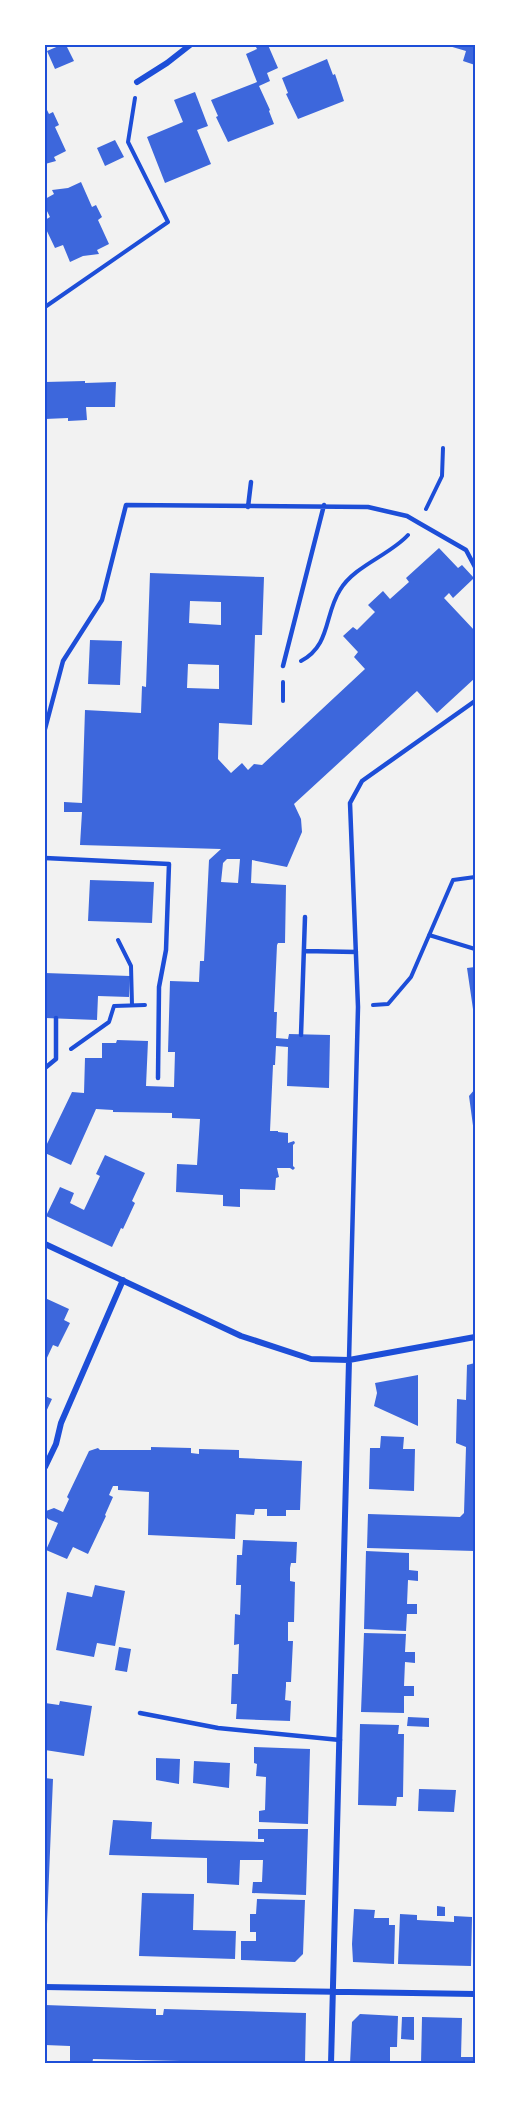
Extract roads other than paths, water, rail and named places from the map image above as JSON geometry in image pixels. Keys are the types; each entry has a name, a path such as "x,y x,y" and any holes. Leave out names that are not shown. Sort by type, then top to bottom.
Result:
{"street":[{"path":"137,82 190,45"},
{"path":"45,1244 241,1336 311,1359 349,1360 475,1337"},
{"path":"45,1467 56,1444 61,1423 123,1280"},
{"path":"331,2064 349,1360"},
{"path":"45,1987 475,1994"}],"lane":[{"path":"248,507 251,482"},
{"path":"45,729 63,661 102,600 126,505 368,507 407,516 466,550 475,567"},
{"path":"283,666 324,506"},
{"path":"349,1360 358,1007 350,803 362,781 475,701"},
{"path":"45,858 169,864 166,950 159,987 158,1078"},
{"path":"301,1035 305,917"},
{"path":"304,951 356,952"},
{"path":"45,1068 56,1059 56,1018"},
{"path":"140,1713 218,1728 340,1740"}]}
